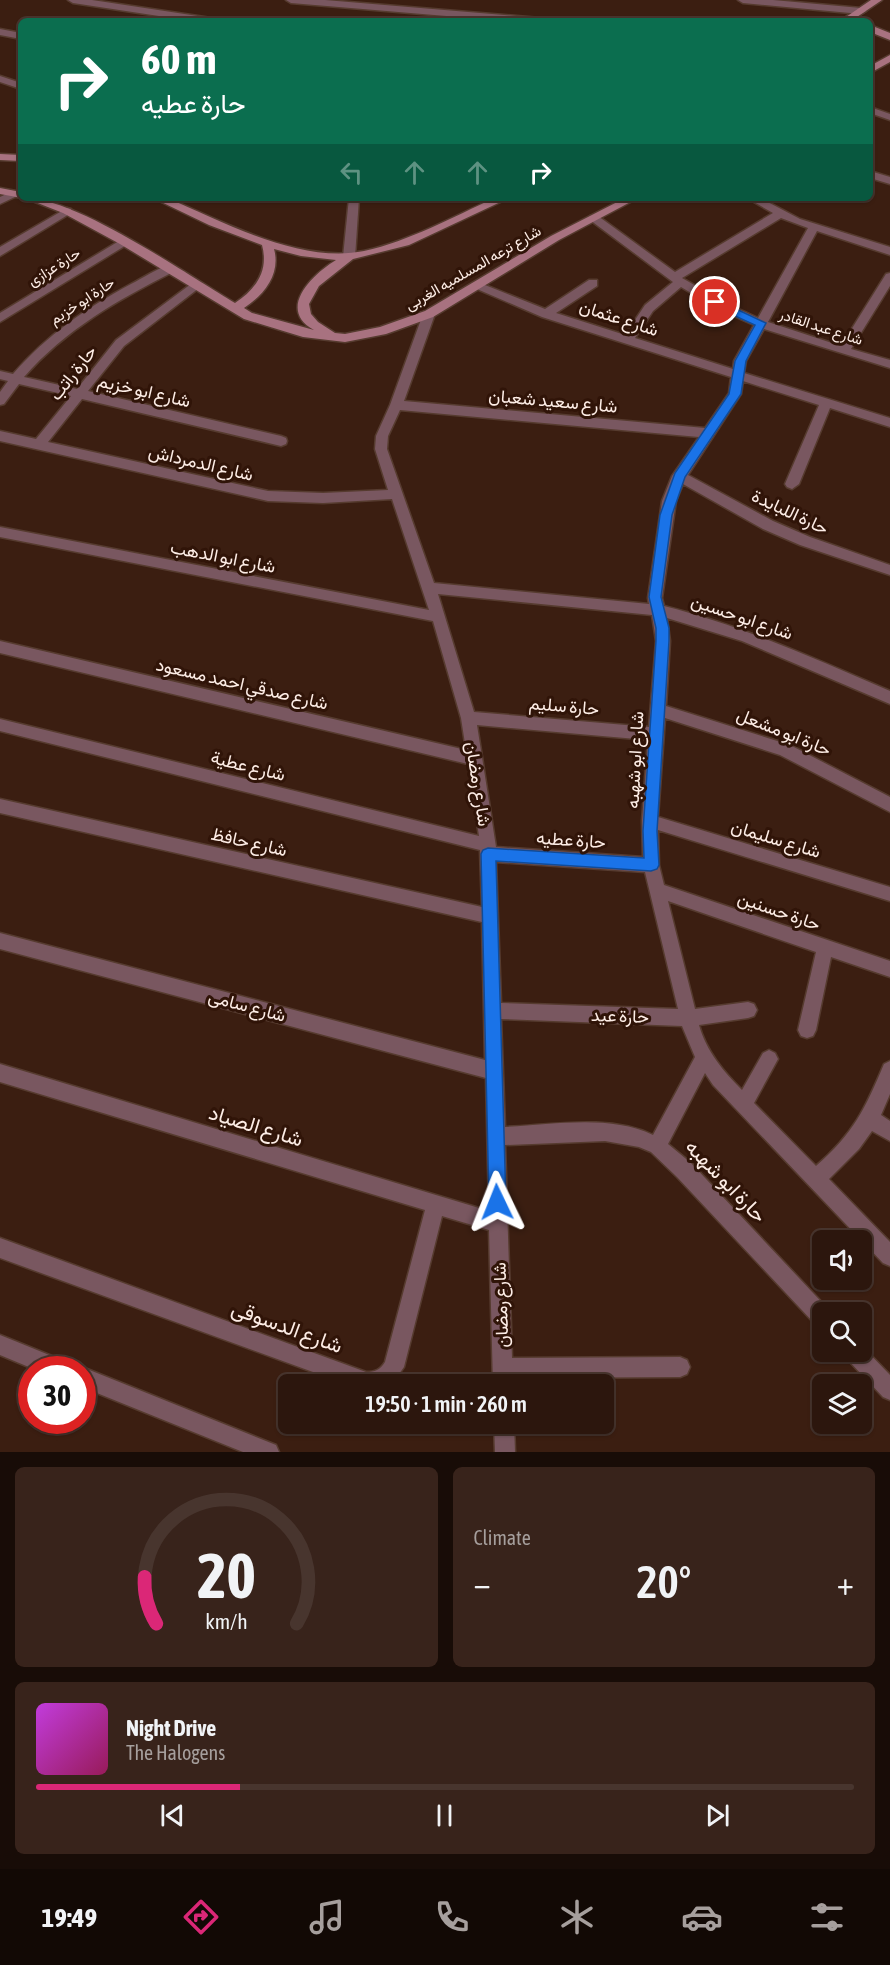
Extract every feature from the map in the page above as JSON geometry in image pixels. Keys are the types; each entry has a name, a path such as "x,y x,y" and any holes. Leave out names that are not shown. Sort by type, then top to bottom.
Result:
{"street":[{"path":"73,0 191,18"},
{"path":"291,0 406,16 460,18"},
{"path":"406,16 411,0"},
{"path":"743,0 861,11"},
{"path":"849,18 877,0"},
{"path":"873,29 890,37"},
{"path":"0,32 18,35"},
{"path":"873,68 890,58"},
{"path":"0,79 18,85"},
{"path":"873,111 890,117"},
{"path":"0,157 18,158"},
{"path":"873,175 890,180"},
{"path":"0,191 17,195"},
{"path":"0,201 17,195"},
{"name":"شارع ترعه المسلميه الغربى","path":"39,201 67,211 124,242 248,316 283,328 345,338 382,331 429,314 476,285 627,201"},
{"path":"165,201 267,243 303,254 349,257 390,249 497,201"},
{"path":"349,257 354,201"},
{"path":"757,201 780,214 814,227 890,251"},
{"path":"0,252 67,211"},
{"path":"628,340 649,308 678,279 780,214"},
{"name":"شارع عبد القادر","path":"594,218 678,279 729,309 761,323 890,364"},
{"name":"شارع ابو شهبه","path":"814,227 740,361 735,394 679,476 666,515 655,592 657,610 663,628 663,641 650,821 651,865 689,1018 704,1057 719,1079 890,1256"},
{"name":"حارة عزازى","path":"0,318 124,242"},
{"path":"235,309 260,289 268,277 271,254 267,243"},
{"path":"345,338 322,331 314,325 308,318 303,303 308,291 321,275 349,257"},
{"name":"حارة ابو خزيم","path":"0,401 32,357 78,319 169,269"},
{"path":"844,351 890,277"},
{"path":"546,314 593,283"},
{"name":"حارة راتب","path":"39,444 120,343 195,285"},
{"name":"شارع عثمان","path":"476,285 546,314 890,423"},
{"name":"شارع رمضان","path":"429,314 396,405 382,436 381,449 439,617 468,718 488,849 503,1374"},
{"name":"شارع ابو خزيم","path":"0,375 280,441"},
{"path":"792,484 826,403"},
{"name":"شارع سعيد شعبان","path":"396,405 707,433"},
{"name":"شارع الدمرداش","path":"0,435 268,496 323,498 396,494"},
{"name":"حارة اللبايدة","path":"679,476 768,525 805,542 890,570"},
{"name":"شارع ابو الدهب","path":"0,532 439,617"},
{"name":"شارع ابو حسين","path":"429,588 657,610 707,623 764,643 890,698"},
{"name":"شارع صدقي احمد مسعود","path":"0,647 475,759"},
{"name":"حارة ابو مشعل","path":"657,710 737,733 785,750 890,804"},
{"name":"حارة سليم","path":"468,718 656,734"},
{"name":"شارع عطية","path":"0,725 488,849"},
{"name":"شارع حافظ","path":"0,806 489,916"},
{"name":"شارع سليمان","path":"650,821 890,894"},
{"name":"حارة عطيه","path":"488,849 651,865"},
{"name":"حارة حسنين","path":"656,890 890,969"},
{"name":"شارع سامى","path":"0,941 493,1071"},
{"path":"807,1030 825,947"},
{"name":"حارة عيد","path":"492,1011 689,1018 748,1010"},
{"path":"657,1146 704,1057"},
{"path":"744,1104 769,1059"},
{"path":"815,1179 847,1152 871,1119 890,1070"},
{"name":"شارع الصياد","path":"0,1073 498,1223"},
{"path":"871,1119 890,1132"},
{"name":"حارة ابو شهبه","path":"495,1136 605,1132 632,1136 657,1146 684,1170 812,1306"},
{"name":"شارع الدسوقى","path":"0,1248 366,1382 375,1382 383,1379 394,1367 436,1203"},
{"path":"0,1344 29,1356"},
{"path":"863,1362 890,1390"},
{"path":"542,1374 680,1367"},
{"path":"96,1383 269,1452"},
{"path":"504,1434 505,1452"}],"route":[{"path":"497,1202 488,854 651,865 650,831 663,641 663,628 655,604 655,592 666,515 679,476 735,394 740,361 761,323 715,302"}]}
